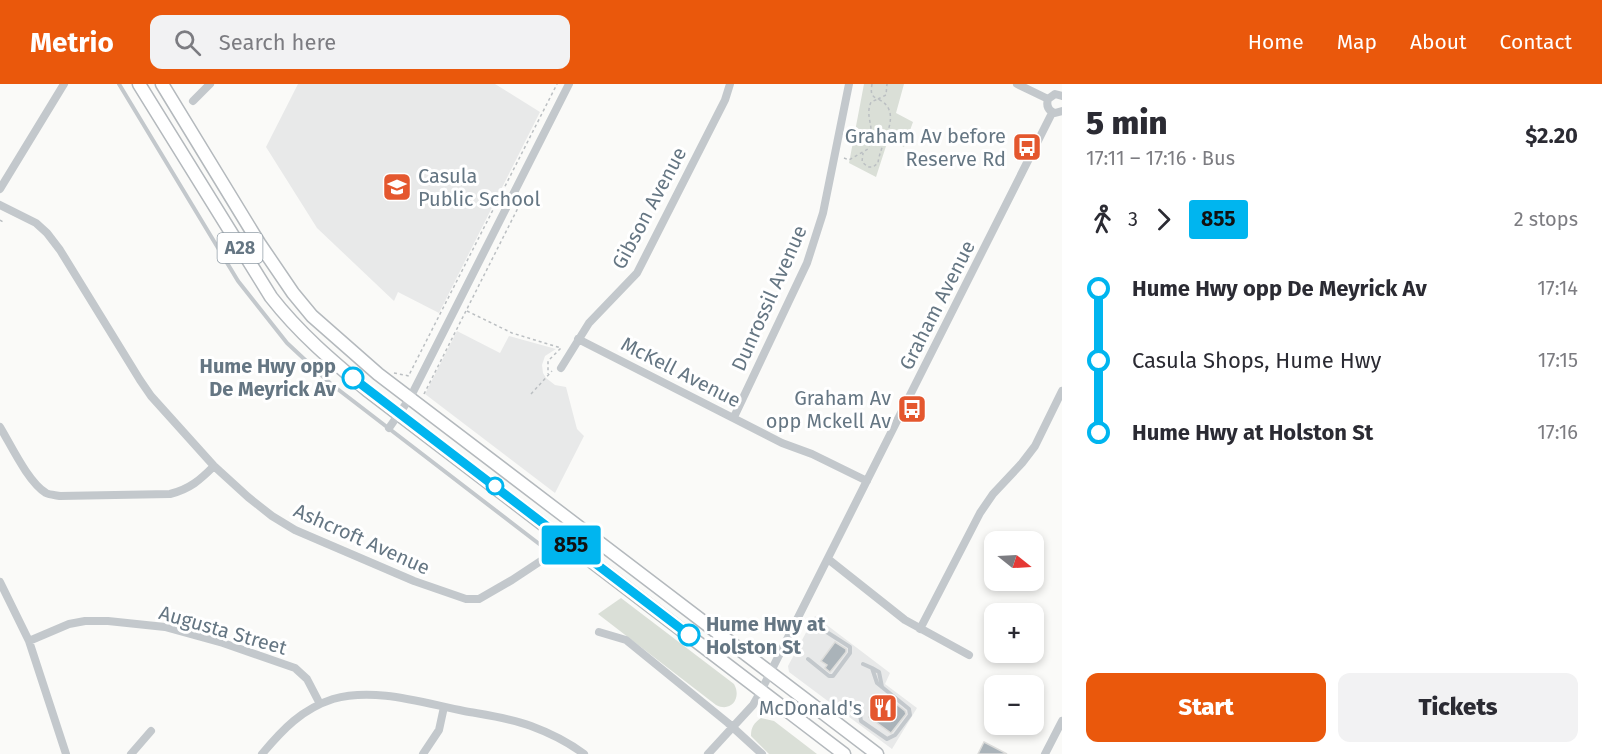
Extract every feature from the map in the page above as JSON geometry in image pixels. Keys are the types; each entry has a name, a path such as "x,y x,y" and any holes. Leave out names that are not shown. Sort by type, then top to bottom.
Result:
{"highway":[{"name":"A28","path":"139,84 255,272 283,312 320,351 399,415 844,754"},
{"name":"A28","path":"162,84 292,293 312,316 348,350 877,754"}],"street":[{"path":"0,189 64,84"},
{"path":"193,101 210,84"},
{"path":"389,428 410,398 568,84"},
{"name":"Gibson Avenue","path":"561,368 589,323 637,273 725,100 730,84"},
{"name":"Dunrossil Avenue","path":"734,417 807,263 823,213 849,84"},
{"path":"1017,84 1048,99"},
{"path":"1062,95 1052,95 1047,105 1052,112 1062,111"},
{"name":"Graham Avenue","path":"708,754 753,705 771,673 1052,112"},
{"name":"Ashcroft Avenue","path":"0,206 36,224 60,250 140,380 214,466 272,516 295,530 414,581 466,599 479,599 513,580 568,543 580,527"},
{"name":"McKell Avenue","path":"578,339 782,443 812,453 867,481"},
{"path":"920,629 980,513 993,494 1035,446 1062,391"},
{"path":"0,427 38,485 47,493 60,496 170,494 197,483 214,466"},
{"path":"828,560 905,620 969,655"},
{"path":"0,582 29,641 66,754"},
{"name":"Augusta Street","path":"29,641 69,624 85,621 165,627 223,643 295,668 307,679 320,704"},
{"path":"599,632 626,640 762,754"},
{"path":"262,754 297,716 336,698 371,695 444,707 529,725 561,740 580,753"},
{"path":"423,754 439,730 444,707"},
{"path":"1045,754 1062,721"},
{"path":"131,754 151,731"}],"lane":[{"path":"119,84 238,281 287,343 309,364 389,428 551,553"},
{"path":"807,659 829,676 833,676 850,653 849,648 822,629"},
{"path":"859,709 861,721 887,739 896,735 910,715 910,711 877,683 872,668 863,664"}],"path":[{"path":"392,372 409,376 557,84"},
{"path":"863,153 862,162 868,167 873,167 878,163 891,121 891,110 885,103 873,97 872,84"},
{"path":"835,156 849,160 868,149 872,140 869,105 886,95 887,84"},
{"path":"423,394 523,198"},
{"path":"466,310 512,333 561,348 548,361 548,374"},
{"path":"531,394 548,374 561,368"}],"shaded area":[{"name":"Casula Public School","path":"298,84 495,84 540,112 439,313 398,292 394,301 317,228 266,147"},
{"path":"864,84 904,84 896,113 913,122 904,147 893,141 887,143 876,177 849,163"},
{"path":"457,331 500,353 509,336 556,349 545,356 542,365 543,373 555,385 566,387 577,429 584,436 555,493 425,394"},
{"path":"621,598 734,684 737,694 734,703 726,707 716,705 598,614"},
{"path":"815,616 890,673 885,684 917,708 892,749 789,672 788,666"},
{"path":"761,718 774,721 817,754 769,754 751,736 753,726"}],"building":[{"path":"835,642 846,649 846,652 830,672 825,668 827,665 821,661"},
{"path":"885,695 906,714 891,733 869,717"},
{"path":"984,742 1007,754 978,754"}],"bus line":[{"name":"855","path":"353,378 689,635"}],"place":[{"name":"Graham Av before Reserve Rd","path":"1027,147"},
{"name":"Casula Public School","path":"397,187"},
{"name":"Hume Hwy opp De Meyrick Av","path":"353,378"},
{"name":"Graham Av opp Mckell Av","path":"912,409"},
{"name":"Hume Hwy at Holston St","path":"689,635"},
{"name":"McDonald's","path":"883,708"}]}
